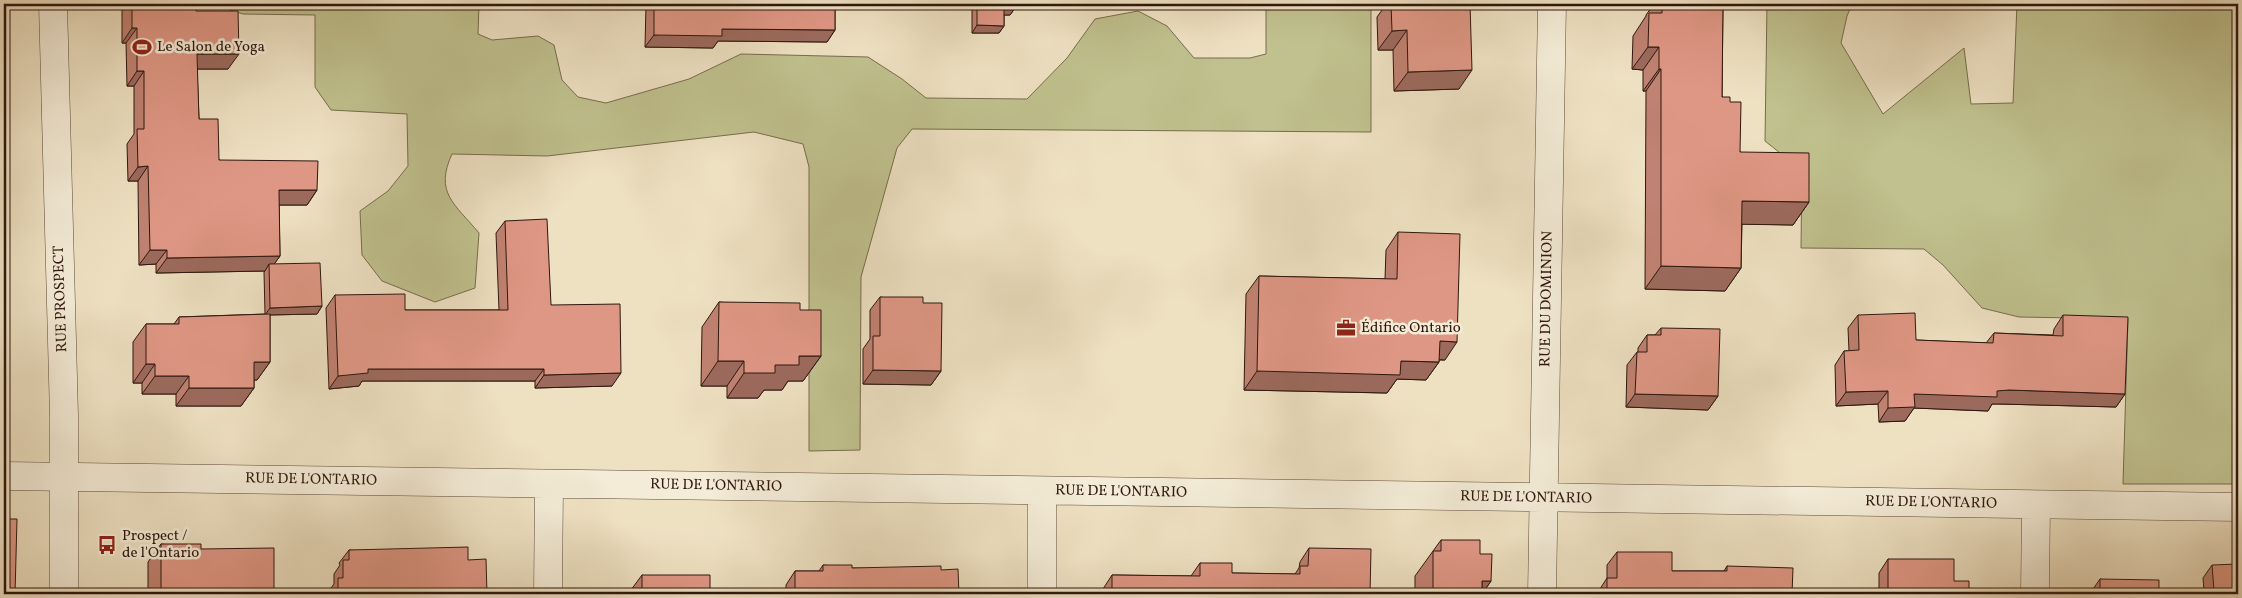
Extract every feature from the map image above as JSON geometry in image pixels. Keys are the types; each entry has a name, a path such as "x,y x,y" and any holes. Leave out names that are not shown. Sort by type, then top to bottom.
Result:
{"street":[{"name":"RUE PROSPECT","path":"53,4 65,477 64,594"},
{"name":"RUE DU DOMINION","path":"1542,594 1552,4"},
{"name":"RUE DE L'ONTARIO","path":"4,476 2238,507"},
{"path":"548,594 549,484"},
{"path":"1042,491 1042,594"},
{"path":"2036,504 2036,594"}],"green space":[{"path":"210,4 479,4 478,34 492,40 538,36 554,45 562,80 578,97 606,103 689,79 741,54 868,57 902,79 926,98 1027,99 1067,58 1095,19 1138,11 1167,26 1194,58 1250,58 1266,54 1266,4 1371,4 1371,132 912,129 897,148 861,277 860,450 809,451 809,167 803,144 754,132 547,156 452,154 447,167 446,188 455,206 479,233 475,288 435,302 382,281 362,255 360,211 388,191 408,166 407,114 331,110 315,87 315,15 243,14"},
{"path":"1767,4 1852,4 1847,16 1841,43 1883,114 1964,48 1971,104 2013,103 2017,4 2238,4 2238,484 2123,484 2128,319 2019,317 1982,308 1943,265 1924,249 1801,248 1802,162 1785,157 1765,141"}],"building":[{"path":"132,4 196,4 196,11 238,11 239,54 197,54 199,119 218,119 219,160 318,161 317,190 279,190 280,256 167,258 167,250 150,250 148,166 138,167 137,129 144,129 144,71 137,71 137,28 132,28"},
{"path":"654,4 835,4 835,30 722,29 722,36 654,35"},
{"path":"977,4 1015,4 1015,8 1004,7 1004,26 977,25"},
{"path":"1391,4 1470,4 1472,70 1408,72 1407,30 1392,31"},
{"path":"1662,4 1723,4 1722,97 1730,97 1730,102 1741,102 1740,152 1809,153 1809,202 1742,201 1741,268 1661,266 1661,69 1659,69 1659,47 1648,47 1649,13 1662,13"},
{"path":"547,219 551,305 620,304 621,373 544,375 544,369 368,369 368,373 338,376 335,295 405,294 405,310 508,310 505,221"},
{"name":"Édifice Ontario","path":"1398,232 1460,234 1457,342 1440,341 1439,362 1401,361 1400,375 1257,371 1259,276 1397,279"},
{"path":"320,263 322,306 270,308 269,264"},
{"path":"880,297 923,297 923,303 942,303 941,371 873,370 873,336 880,336"},
{"path":"719,302 800,303 800,310 821,310 821,356 799,356 799,365 775,365 775,373 744,373 744,361 718,361"},
{"path":"1915,313 1916,340 1993,343 1994,333 2063,336 2063,315 2128,317 2125,394 2009,390 1997,391 1997,397 1914,394 1915,407 1888,408 1888,391 1846,392 1844,351 1859,350 1858,315"},
{"path":"270,314 270,362 254,362 254,388 189,388 189,376 155,376 155,364 146,364 146,324 179,324 179,317"},
{"path":"1661,328 1720,329 1718,396 1635,394 1637,352 1647,352 1647,335 1661,335"},
{"path":"4,519 17,519 15,594 4,594"},
{"path":"1441,540 1480,540 1480,554 1492,554 1491,581 1482,581 1482,594 1433,594 1433,551 1441,551"},
{"path":"161,544 201,544 201,549 274,548 274,594 161,594"},
{"path":"468,547 468,560 486,559 487,594 338,594 338,578 343,578 343,560 349,560 349,550"},
{"path":"1309,548 1371,549 1370,594 1112,594 1112,575 1200,576 1200,563 1232,563 1232,573 1300,574 1300,566 1308,566"},
{"path":"1617,552 1672,552 1672,571 1727,571 1727,566 1793,568 1792,594 1607,594 1607,578 1617,578"},
{"path":"1888,559 1954,559 1954,581 1969,581 1969,594 1888,594"},
{"path":"2238,564 2238,594 2159,594 2214,591 2212,565"},
{"path":"823,565 852,565 852,568 941,566 941,570 958,569 959,594 795,594 795,571 823,571"},
{"path":"642,575 710,575 710,594 642,594"},
{"path":"2100,579 2159,580 2159,594 2100,594"}],"place":[{"name":"Le Salon de Yoga","path":"142,47"},
{"name":"Édifice Ontario","path":"1346,328"},
{"name":"Prospect / de l'Ontario","path":"107,545"}]}
